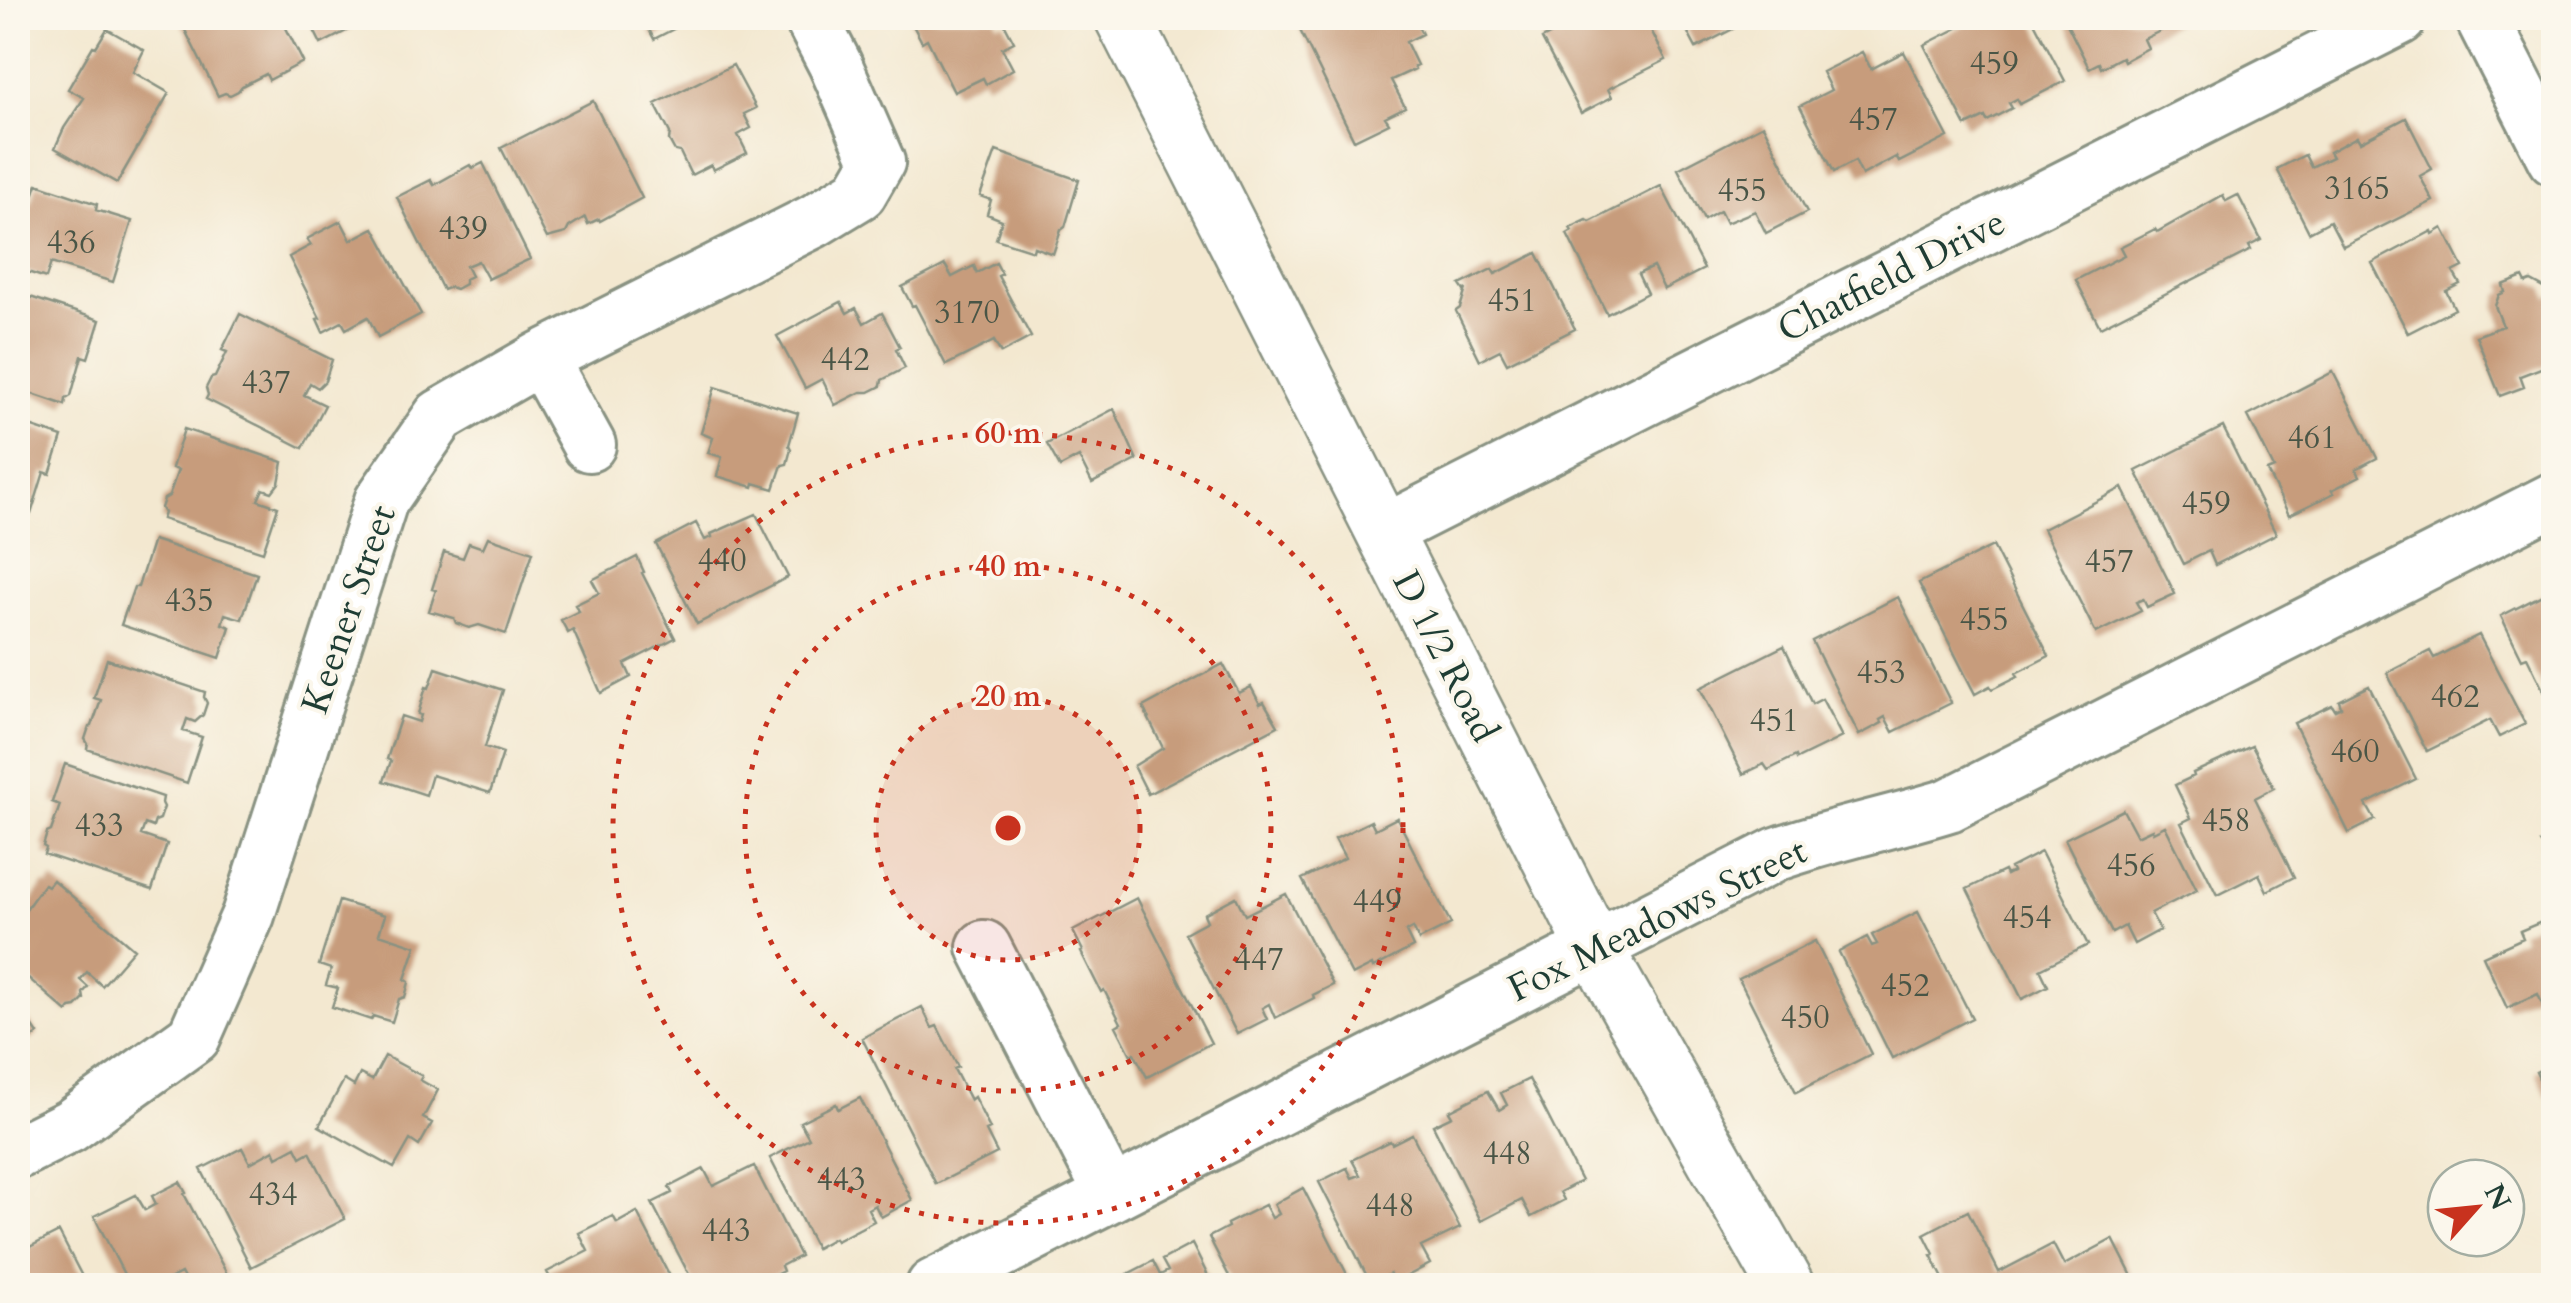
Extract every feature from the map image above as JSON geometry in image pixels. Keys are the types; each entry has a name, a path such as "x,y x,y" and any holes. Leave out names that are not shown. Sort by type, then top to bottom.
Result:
{"main road":[{"name":"D 1/2 Road","path":"1124,18 1595,948 1786,1286"}],"street":[{"name":"Keener Street","path":"18,1152 70,1126 194,1037 248,915 381,500 440,416 541,358 860,194 878,162 811,18"},
{"name":"Chatfield Drive","path":"1383,532 2400,18"},
{"path":"2482,18 2554,159"},
{"path":"541,358 588,445"},
{"name":"Fox Meadows Street","path":"933,1286 1777,854 1948,805 2554,499"},
{"path":"984,948 1111,1194"}],"building":[{"path":"179,18 281,18 303,62 269,80 266,74 230,95 218,96"},
{"path":"308,18 351,18 356,26 321,44"},
{"path":"643,18 695,18 654,39"},
{"path":"909,18 995,18 998,24 1003,21 1014,42 1002,48 1013,69 986,84 983,78 954,92 927,39 922,42"},
{"path":"1294,18 1414,18 1422,34 1406,42 1417,65 1391,80 1405,107 1385,117 1389,123 1354,140"},
{"path":"1566,18 1645,18 1666,60 1608,89 1612,97 1581,113 1542,39 1569,25"},
{"path":"1680,18 1754,18 1696,48"},
{"path":"1978,18 2032,18 2065,81 2020,104 2017,99 2009,103 2012,108 1987,121 1985,117 1966,126 1924,45"},
{"path":"2064,18 2187,18 2144,39 2148,48 2124,61 2122,57 2101,68 2099,63 2089,68"},
{"path":"107,29 144,50 133,72 169,93 117,183 55,148 84,98 68,89"},
{"path":"1862,52 1871,69 1904,52 1948,137 1899,162 1896,157 1862,175 1855,161 1834,172 1800,106 1831,90 1822,72"},
{"path":"733,65 756,108 744,114 751,128 738,135 747,153 713,170 711,165 691,175 669,140 670,133 655,104"},
{"path":"593,101 642,198 600,221 588,224 585,217 566,233 547,238 501,148"},
{"path":"2406,118 2432,169 2420,176 2433,201 2343,246 2330,221 2309,232 2277,169 2305,155 2311,167 2332,157 2329,152 2357,137 2360,142"},
{"path":"1763,125 1807,212 1766,233 1755,211 1726,223 1720,211 1704,220 1678,169"},
{"path":"996,151 1079,180 1053,254 996,239 1002,220 987,214 991,200 980,196"},
{"path":"483,163 530,259 488,279 478,261 466,266 471,276 465,284 443,290 397,197 431,180 434,185 470,165 473,168"},
{"path":"37,184 97,204 96,210 132,221 113,282 51,263 46,278 18,269 18,218 24,202 30,205"},
{"path":"1661,186 1704,269 1664,289 1653,267 1638,274 1647,293 1607,314 1567,234 1572,231 1570,228"},
{"path":"2223,195 2226,201 2238,195 2261,240 2249,246 2251,250 2100,327 2076,280 2124,255 2120,247 2155,229 2157,232"},
{"path":"341,221 351,240 374,228 421,314 378,337 368,317 346,329 342,322 323,332 317,319 320,318 289,257 311,245 307,239"},
{"path":"2443,228 2463,267 2453,272 2460,284 2446,291 2455,309 2408,333 2372,263"},
{"path":"1537,253 1575,329 1507,363 1500,350 1480,360 1456,311 1466,289 1460,285 1492,269 1495,274"},
{"path":"996,263 1002,274 998,276 1031,337 1001,353 994,341 946,365 902,287 945,265 952,277 974,266 977,273"},
{"path":"2523,277 2526,283 2531,281 2544,288 2548,298 2554,295 2554,363 2520,376 2524,387 2500,396 2476,336 2503,326 2495,306 2499,295 2505,292 2503,285"},
{"path":"18,293 100,320 88,358 82,356 65,405 18,389"},
{"path":"841,302 847,313 856,308 864,323 882,313 900,347 896,349 905,368 882,380 881,386 835,405 822,379 805,388 777,336"},
{"path":"240,314 332,360 325,381 318,388 310,383 304,395 325,405 303,448 206,399 206,388 227,352 222,350"},
{"path":"2333,372 2377,458 2356,469 2360,476 2332,490 2334,493 2289,515 2267,471 2274,468 2248,416"},
{"path":"715,387 798,413 787,464 782,465 774,489 717,476 722,457 708,453 713,438 701,433"},
{"path":"1114,409 1137,460 1092,483 1079,457 1060,467 1047,444"},
{"path":"18,422 62,437 50,474 44,472 31,514 25,521 18,518"},
{"path":"2223,427 2276,534 2215,565 2209,551 2183,564 2136,471"},
{"path":"184,429 283,462 279,483 272,492 263,489 258,500 278,507 263,552 162,519 161,508 178,470 172,468"},
{"path":"2122,488 2175,594 2147,607 2143,599 2136,602 2141,611 2096,633 2043,529"},
{"path":"756,514 788,577 697,624 656,544 696,523 705,540"},
{"path":"488,537 533,552 506,634 479,625 469,628 456,623 454,618 429,611 444,552 463,558 469,543 483,548"},
{"path":"153,540 257,574 242,619 225,614 222,624 230,627 220,658 121,625"},
{"path":"1993,546 2049,656 2016,673 2018,676 1975,694 1919,583"},
{"path":"637,557 675,638 625,664 631,677 601,693 573,630 568,633 561,620 579,611 575,605 599,593 592,580"},
{"path":"2554,589 2554,705 2551,706 2501,616"},
{"path":"1898,597 1951,703 1893,732 1885,717 1880,720 1882,723 1859,735 1812,641"},
{"path":"2479,635 2525,724 2499,737 2490,720 2427,751 2387,673 2430,651 2434,658"},
{"path":"1784,646 1812,704 1822,699 1842,737 1768,770 1764,764 1743,774 1700,688"},
{"path":"107,659 205,692 203,715 195,722 187,719 183,731 202,737 187,783 87,749 85,739 101,700 94,698"},
{"path":"1223,664 1239,693 1251,687 1278,726 1148,794 1134,766 1163,748 1143,707"},
{"path":"436,668 503,690 485,747 503,753 490,793 432,775 426,795 384,781 401,716 419,722 426,687 429,688"},
{"path":"2369,686 2416,779 2366,804 2375,820 2349,833 2294,723 2332,705 2335,710 2341,707 2339,701"},
{"path":"2252,746 2274,788 2255,798 2294,877 2267,891 2259,874 2217,895 2181,823 2191,818 2175,785"},
{"path":"65,764 163,797 160,819 153,827 145,824 141,835 167,844 152,890 44,854 47,833 60,805 52,802"},
{"path":"2123,810 2137,836 2165,826 2197,890 2151,913 2160,930 2134,944 2125,926 2112,933 2065,839"},
{"path":"1397,818 1451,924 1419,940 1413,928 1406,932 1413,947 1352,975 1302,879 1345,858 1335,839 1371,821 1375,829"},
{"path":"2554,832 2554,859 2540,843"},
{"path":"2041,852 2088,945 2040,969 2048,986 2022,999 1967,889 2004,871 2006,875 2012,872 2010,868"},
{"path":"53,880 134,949 102,986 87,972 80,980 88,987 84,999 67,1012 18,969 18,920 44,884 48,886"},
{"path":"1286,894 1333,985 1275,1018 1269,1004 1262,1008 1267,1019 1237,1034 1185,933 1207,921 1204,914 1236,897 1245,915"},
{"path":"1137,898 1211,1043 1147,1077 1116,1026 1121,1023 1104,990 1101,992 1073,931"},
{"path":"339,901 385,915 379,934 416,946 405,979 409,982 405,997 399,999 392,1022 373,1016 371,1020 332,1007 338,988 326,985 331,969 319,965"},
{"path":"1918,912 1972,1018 1892,1058 1839,952 1867,937 1872,946 1877,944 1872,935"},
{"path":"2546,920 2549,925 2554,923 2554,1014 2547,1016 2538,994 2507,1008 2483,956 2523,938 2520,931"},
{"path":"1815,941 1871,1054 1796,1092 1739,979"},
{"path":"18,1004 38,1034 18,1048"},
{"path":"922,1007 932,1028 937,1026 970,1100 974,1097 997,1153 936,1184 862,1038"},
{"path":"385,1056 422,1076 420,1080 438,1090 423,1118 432,1123 419,1146 410,1140 394,1168 319,1126 344,1080 354,1086 360,1074 372,1080"},
{"path":"2554,1064 2554,1111 2536,1072"},
{"path":"1529,1079 1581,1181 1560,1192 1564,1200 1531,1217 1522,1200 1481,1221 1433,1125 1452,1116 1449,1111 1488,1091 1499,1110 1507,1105 1501,1093"},
{"path":"860,1098 912,1200 881,1217 875,1205 868,1209 874,1221 816,1248 770,1158 809,1138 800,1122 836,1104 838,1109"},
{"path":"1412,1134 1460,1228 1421,1247 1430,1264 1394,1283 1390,1274 1371,1284 1319,1182 1347,1168 1352,1178 1360,1175 1352,1160"},
{"path":"296,1147 301,1157 310,1152 345,1219 251,1267 201,1169 242,1148 250,1163 274,1150 277,1157"},
{"path":"754,1166 800,1256 781,1266 783,1271 754,1286 741,1286 737,1277 730,1280 732,1286 695,1286 652,1203 672,1193 669,1187 704,1169 713,1186"},
{"path":"180,1182 227,1274 205,1286 188,1286 181,1273 162,1283 163,1286 130,1286 94,1216 136,1195 145,1210 156,1204 152,1196"},
{"path":"1303,1188 1353,1286 1234,1286 1209,1237 1265,1205 1272,1218 1279,1214 1274,1204"},
{"path":"1968,1211 1999,1272 2053,1244 2064,1265 2113,1239 2137,1286 1947,1286 1924,1234"},
{"path":"637,1212 675,1286 554,1286 547,1272 588,1251 579,1233 613,1216 617,1223"},
{"path":"59,1232 87,1286 18,1286 18,1276 26,1271 18,1253"},
{"path":"1192,1244 1213,1286 1116,1286 1114,1281 1153,1261 1160,1275 1168,1271 1162,1260"}]}
